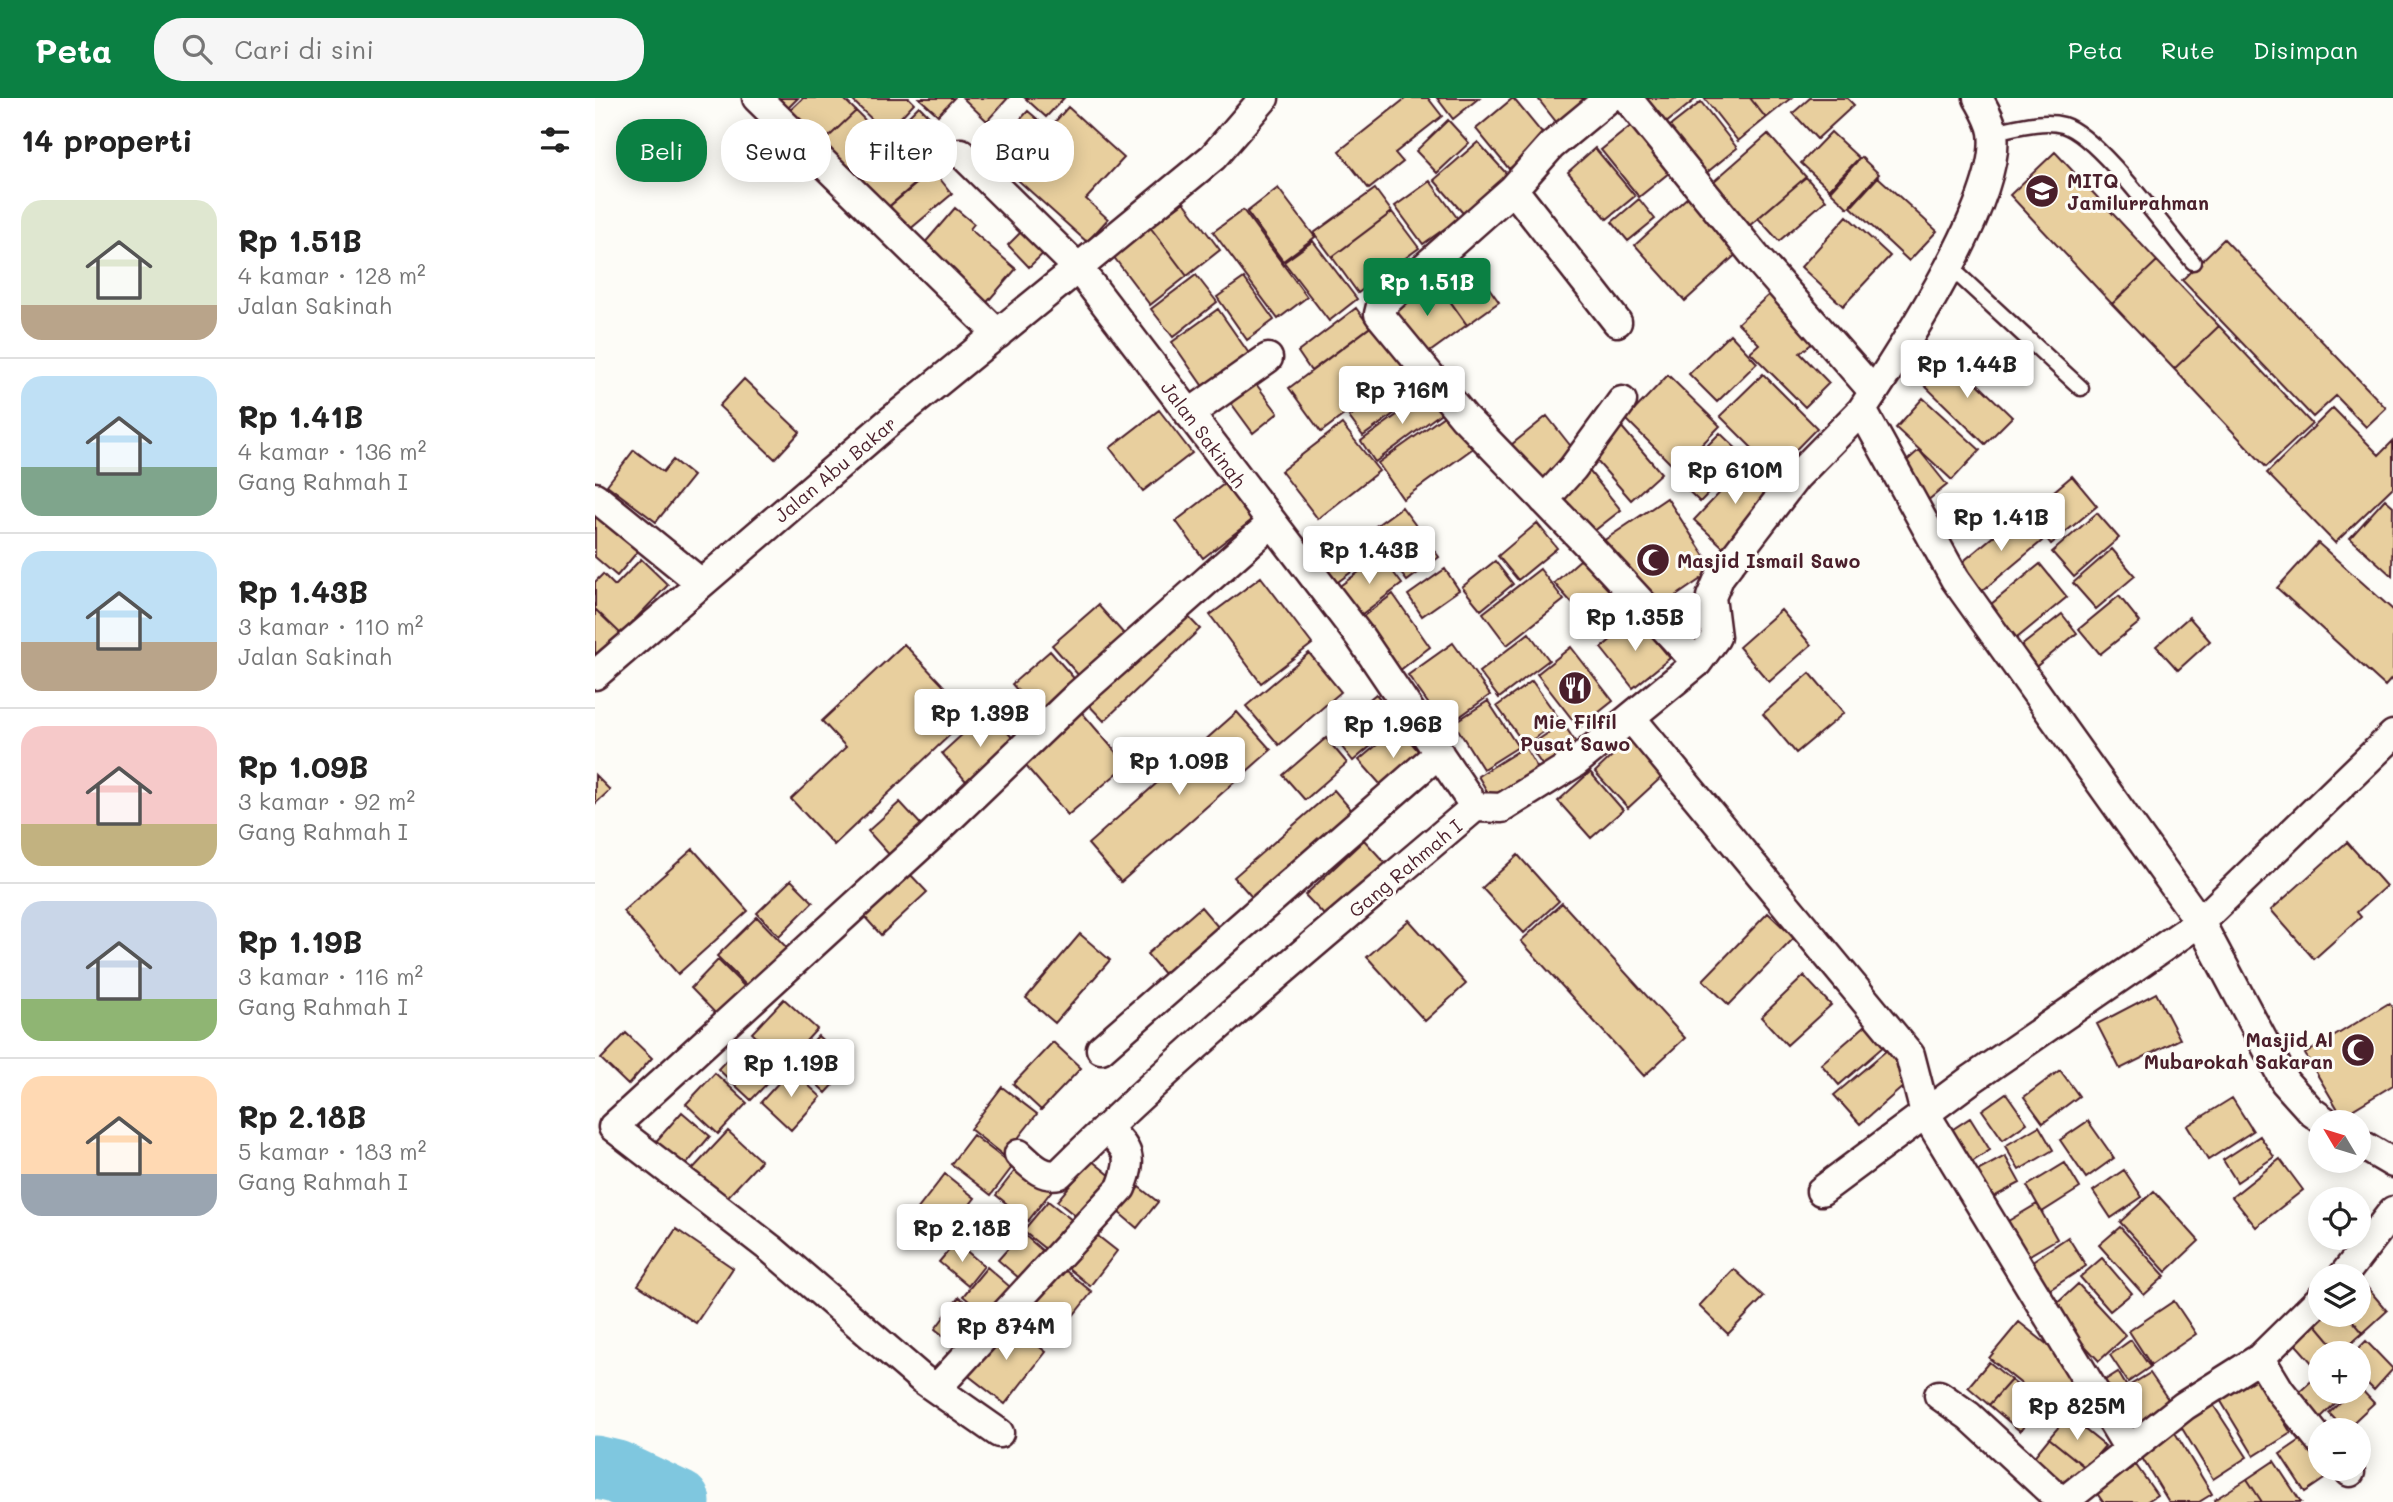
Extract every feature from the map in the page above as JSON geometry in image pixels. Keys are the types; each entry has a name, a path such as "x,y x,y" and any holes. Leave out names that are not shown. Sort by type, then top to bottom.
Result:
{"street":[{"path":"757,98 998,334"},
{"path":"1078,268 1213,157 1264,98"},
{"path":"1609,98 1551,146 1513,189 1381,306 1379,314 1464,417 1697,663"},
{"path":"1626,98 1755,256 1868,401 1955,579 2200,922 2285,1082 2310,1110"},
{"path":"1978,98 1993,132"},
{"name":"Gang Rahmah I","path":"1019,1154 1049,1176 1059,1174 1106,1128 1259,991 1475,807 1502,808 1576,762 1632,719 1697,663 1716,637 1711,597 1720,576 1796,477 1868,401 1950,267 1986,179 1993,154 1993,132"},
{"name":"Jalan Sakinah","path":"961,153 1078,268 1360,637 1475,807"},
{"path":"1513,189 1617,321"},
{"name":"Jalan Abu Bakar","path":"595,675 1078,268"},
{"path":"1189,414 1268,358"},
{"path":"1544,500 1573,468 1622,401"},
{"path":"595,498 701,583"},
{"path":"999,1433 937,1388 771,1249 604,1121 929,838 1079,695 1272,523"},
{"path":"1632,719 1910,1055 1924,1112 2130,1449"},
{"path":"1821,1191 1924,1112 2200,922 2393,735"},
{"path":"1101,1049 1439,753"},
{"path":"937,1388 1121,1188 1130,1165 1125,1146 1106,1128"},
{"path":"2371,1150 2393,1163"},
{"path":"2352,1264 2393,1211"},
{"path":"1939,1395 1969,1416 2063,1502 2184,1406 2260,1358 2308,1311"},
{"path":"2260,1358 2280,1391 2308,1426"}],"lane":[{"path":"1993,132 2032,124 2062,125 2090,140 2193,262"},
{"path":"1950,267 2081,388"}],"building":[{"path":"777,98 798,98 788,108"},
{"path":"803,98 843,98 856,111 831,135 831,119 787,119 784,116"},
{"path":"850,98 909,98 914,103 899,119 872,119"},
{"path":"919,98 954,98 938,115"},
{"path":"963,98 1008,98 989,119 985,119"},
{"path":"1025,98 1064,98 1046,117"},
{"path":"1406,98 1428,98 1442,116 1395,153 1403,162 1369,189 1339,151"},
{"path":"1437,98 1479,98 1453,119"},
{"path":"1513,98 1546,138 1509,169 1476,129"},
{"path":"1586,98 1591,105 1561,128 1539,100"},
{"path":"1636,98 1697,98 1660,128"},
{"path":"1704,98 1750,98 1766,118 1738,141"},
{"path":"1750,98 1791,98 1766,118"},
{"path":"1810,98 1847,98 1854,105 1817,139 1793,113"},
{"path":"1701,102 1737,148 1705,174 1669,127"},
{"path":"919,106 932,119 906,119"},
{"path":"1068,107 1124,158 1086,199 1108,219 1087,242 1020,182 1074,182 1074,119 1057,119"},
{"path":"856,111 864,119 848,119"},
{"path":"1028,111 1037,119 1021,119"},
{"path":"1448,120 1469,143 1437,173 1416,151"},
{"path":"845,121 843,177 831,165 831,135"},
{"path":"1637,121 1675,168 1639,197 1601,150"},
{"path":"1831,132 1859,158 1829,189 1801,163"},
{"path":"1768,134 1806,177 1742,232 1705,189"},
{"path":"1478,142 1513,181 1469,220 1434,180"},
{"path":"1595,148 1635,196 1607,219 1568,172"},
{"path":"2055,152 2157,261 2112,304 2010,195"},
{"path":"1861,157 1879,174 1848,208 1830,191"},
{"path":"1806,177 1826,200 1779,241 1758,218"},
{"path":"1878,177 1937,231 1909,261 1851,207"},
{"path":"1430,181 1458,219 1423,244 1395,206"},
{"path":"856,182 917,182 880,214"},
{"path":"919,182 942,182 952,194 909,230 890,206"},
{"path":"1278,188 1315,237 1283,261 1247,212"},
{"path":"1375,189 1392,212 1332,257 1314,233"},
{"path":"1690,195 1740,251 1685,301 1635,245"},
{"path":"1639,199 1655,219 1628,241 1612,222"},
{"path":"1184,202 1220,250 1187,276 1150,227"},
{"path":"955,208 974,224 970,229 1016,269 982,308 917,252"},
{"path":"1243,210 1307,297 1278,319 1213,232"},
{"path":"1392,212 1419,248 1358,293 1332,257"},
{"path":"1847,216 1890,256 1843,306 1801,267"},
{"path":"1031,222 1053,244 1029,267 1008,245"},
{"path":"1150,227 1187,276 1150,305 1113,256"},
{"path":"2224,239 2386,408 2366,427 2336,396 2313,417 2182,280"},
{"path":"1313,241 1357,299 1329,321 1284,262"},
{"path":"2157,261 2219,326 2174,369 2112,304"},
{"path":"1474,267 1499,302 1467,325 1442,290"},
{"path":"1196,275 1217,302 1173,337 1151,309"},
{"path":"1244,278 1274,320 1247,340 1217,297"},
{"path":"1434,278 1467,325 1420,359 1386,312"},
{"path":"1772,292 1818,339 1800,353 1829,383 1805,407 1750,352 1759,344 1738,323"},
{"path":"1356,308 1370,327 1311,371 1298,352"},
{"path":"1218,309 1250,355 1204,388 1172,342"},
{"path":"1380,320 1412,364 1321,432 1289,388"},
{"path":"2219,326 2312,424 2266,467 2174,369"},
{"path":"1730,334 1757,363 1717,402 1689,374"},
{"path":"1949,356 2012,417 1985,444 1923,384"},
{"path":"1414,370 1428,389 1363,436 1349,417"},
{"path":"1763,374 1817,428 1775,471 1720,416"},
{"path":"1668,375 1720,426 1677,470 1626,419"},
{"path":"744,379 800,432 775,459 719,406"},
{"path":"1253,380 1278,413 1253,433 1228,399"},
{"path":"1430,391 1444,411 1375,462 1361,441"},
{"path":"1923,398 1980,450 1952,480 1896,428"},
{"path":"2333,408 2379,455 2393,441 2393,487 2335,543 2267,473"},
{"path":"1159,410 1192,453 1143,491 1110,448"},
{"path":"1447,414 1472,449 1403,499 1378,463"},
{"path":"1547,416 1577,454 1536,488 1506,449"},
{"path":"1342,424 1379,471 1318,519 1281,471"},
{"path":"1620,425 1661,473 1631,500 1588,451"},
{"path":"1720,433 1744,456 1700,502 1675,478"},
{"path":"634,450 663,472 673,460 693,476 656,522 607,485"},
{"path":"1919,450 1947,485 1927,501 1900,467"},
{"path":"1746,465 1776,492 1723,547 1694,520"},
{"path":"1586,467 1621,510 1589,535 1555,492"},
{"path":"2072,476 2097,506 2051,544 2027,514"},
{"path":"1228,481 1256,517 1203,558 1176,521"},
{"path":"1667,498 1714,570 1651,613 1603,541"},
{"path":"2385,499 2393,506 2392,576 2350,538"},
{"path":"1402,507 1439,557 1407,581 1369,531"},
{"path":"595,513 638,551 617,576 595,557"},
{"path":"2097,513 2119,538 2074,577 2052,552"},
{"path":"2020,514 2042,541 1981,592 1959,565"},
{"path":"1537,523 1557,548 1518,580 1498,556"},
{"path":"1361,530 1377,553 1335,584 1318,562"},
{"path":"2318,543 2393,610 2393,677 2385,686 2277,588"},
{"path":"2112,549 2135,576 2096,609 2073,583"},
{"path":"1590,551 1633,598 1597,631 1554,583"},
{"path":"1381,556 1402,584 1358,617 1337,588"},
{"path":"641,559 668,585 621,634 595,609 595,582 603,574 615,586"},
{"path":"1495,561 1513,584 1481,610 1462,587"},
{"path":"2040,564 2067,597 2017,638 1990,605"},
{"path":"1445,569 1459,590 1422,616 1408,595"},
{"path":"1540,569 1564,600 1507,645 1483,613"},
{"path":"1261,577 1312,644 1261,683 1210,615"},
{"path":"1393,594 1430,647 1399,671 1361,618"},
{"path":"2119,596 2140,622 2100,654 2079,629"},
{"path":"1098,605 1133,644 1087,685 1052,645"},
{"path":"1179,607 1200,629 1104,721 1083,699"},
{"path":"595,609 621,634 595,660"},
{"path":"1781,610 1811,645 1769,682 1739,647"},
{"path":"2062,614 2077,633 2032,670 2016,650"},
{"path":"2189,617 2210,641 2178,670 2156,646"},
{"path":"1637,618 1670,658 1633,688 1601,648"},
{"path":"1529,633 1549,660 1499,698 1479,672"},
{"path":"1453,643 1490,695 1445,727 1408,675"},
{"path":"904,644 971,715 834,845 791,799 846,747 822,721"},
{"name":"Mie Filfil Pusat Sawo","path":"1571,647 1613,701 1579,728 1537,674"},
{"path":"1050,651 1079,684 1041,718 1012,684"},
{"path":"1309,653 1341,692 1279,745 1246,706"},
{"path":"1810,673 1844,713 1796,753 1763,714"},
{"path":"1532,681 1560,720 1525,745 1497,706"},
{"path":"1376,694 1399,722 1353,761 1330,732"},
{"path":"1488,701 1518,747 1483,769 1454,723"},
{"path":"1078,708 1127,765 1068,815 1019,758"},
{"path":"988,711 1019,745 971,787 942,753"},
{"path":"1237,712 1271,750 1121,882 1088,844"},
{"path":"1563,723 1580,749 1547,772 1529,746"},
{"path":"1398,727 1426,760 1388,793 1359,760"},
{"path":"1326,738 1347,763 1305,800 1283,775"},
{"path":"1631,738 1665,774 1628,808 1595,772"},
{"path":"1525,747 1541,774 1494,803 1478,776"},
{"path":"1590,772 1623,810 1591,838 1558,801"},
{"path":"595,775 610,790 595,804"},
{"path":"1334,790 1354,813 1258,904 1234,877"},
{"path":"900,802 925,829 893,859 868,831"},
{"path":"1364,840 1388,866 1329,920 1305,895"},
{"path":"2347,842 2386,886 2357,912 2361,917 2314,959 2271,910"},
{"path":"693,849 748,911 678,974 623,911"},
{"path":"1518,855 1559,901 1524,933 1482,888"},
{"path":"909,873 927,892 881,935 863,915"},
{"path":"791,880 813,902 779,936 757,913"},
{"path":"1562,903 1685,1038 1644,1076 1521,941"},
{"path":"1201,907 1225,935 1171,982 1147,954"},
{"path":"1768,913 1794,938 1729,1005 1703,980"},
{"path":"757,917 789,950 750,989 717,956"},
{"path":"1409,920 1466,984 1425,1021 1367,957"},
{"path":"1080,934 1110,960 1055,1023 1026,998"},
{"path":"718,960 747,989 719,1017 691,988"},
{"path":"1804,976 1831,1005 1787,1045 1761,1017"},
{"path":"2156,993 2180,1039 2120,1069 2097,1024"},
{"path":"784,999 817,1029 785,1064 752,1033"},
{"path":"2389,1003 2393,1009 2393,1085 2352,1110 2338,1110 2305,1054"},
{"path":"1866,1025 1884,1046 1839,1085 1821,1064"},
{"path":"626,1033 652,1058 628,1085 601,1059"},
{"path":"818,1036 851,1066 826,1093 794,1062"},
{"path":"748,1037 782,1068 751,1100 718,1069"},
{"path":"1053,1042 1081,1068 1041,1110 1013,1084"},
{"path":"1887,1050 1912,1079 1860,1124 1834,1095"},
{"path":"791,1069 821,1097 791,1130 761,1102"},
{"path":"2060,1070 2079,1096 2043,1123 2024,1097"},
{"path":"715,1073 747,1103 718,1134 686,1104"},
{"path":"1002,1087 1037,1114 1004,1156 970,1129"},
{"path":"2006,1093 2027,1123 2003,1140 1982,1110"},
{"path":"2232,1098 2253,1131 2208,1160 2187,1126"},
{"path":"682,1112 710,1136 680,1172 652,1146"},
{"path":"1970,1118 1990,1150 1964,1167 1944,1135"},
{"path":"2088,1121 2114,1158 2086,1178 2060,1140"},
{"path":"2039,1126 2053,1150 2019,1170 2005,1146"},
{"path":"728,1131 761,1161 721,1204 688,1174"},
{"path":"973,1135 1013,1166 991,1195 951,1164"},
{"path":"2260,1136 2274,1157 2237,1182 2223,1160"},
{"path":"2005,1156 2020,1183 1984,1202 1970,1175"},
{"path":"2280,1159 2303,1190 2256,1227 2232,1197"},
{"path":"1091,1160 1117,1181 1083,1222 1057,1201"},
{"path":"1021,1163 1053,1189 1028,1221 996,1195"},
{"path":"2065,1163 2080,1188 2042,1212 2027,1186"},
{"path":"2124,1170 2142,1197 2111,1218 2093,1191"},
{"path":"945,1174 975,1198 940,1243 910,1219"},
{"path":"1139,1187 1158,1202 1137,1228 1118,1212"},
{"path":"2154,1191 2199,1241 2166,1272 2120,1222"},
{"path":"1048,1201 1078,1225 1053,1255 1023,1231"},
{"path":"2037,1204 2057,1239 2018,1262 1998,1227"},
{"path":"2120,1227 2165,1276 2144,1295 2099,1245"},
{"path":"676,1229 733,1268 696,1323 638,1285"},
{"path":"1089,1229 1117,1251 1090,1286 1061,1262"},
{"path":"1022,1233 1051,1258 1027,1285 998,1260"},
{"path":"2068,1237 2086,1266 2046,1292 2028,1264"},
{"path":"956,1242 984,1266 968,1286 939,1262"},
{"path":"2102,1258 2132,1293 2110,1311 2080,1277"},
{"path":"987,1267 1016,1292 992,1321 963,1296"},
{"path":"1061,1267 1092,1292 1064,1327 1033,1302"},
{"path":"1734,1269 1764,1297 1728,1334 1699,1306"},
{"path":"2078,1284 2126,1336 2099,1361 2051,1309"},
{"path":"2371,1292 2387,1311 2371,1326"},
{"path":"959,1297 992,1323 967,1354 935,1329"},
{"path":"2174,1301 2196,1334 2151,1365 2129,1331"},
{"path":"1030,1302 1048,1317 1033,1336 1014,1321"},
{"path":"1006,1320 1046,1352 1005,1404 965,1373"},
{"path":"2019,1322 2079,1370 2049,1406 1989,1358"},
{"path":"2308,1325 2318,1327 2330,1341 2308,1341 2308,1358 2291,1339"},
{"path":"2318,1327 2358,1327 2363,1333 2354,1341 2330,1341"},
{"path":"2358,1327 2370,1327 2363,1333"},
{"path":"2131,1340 2150,1367 2128,1382 2110,1355"},
{"path":"2371,1346 2393,1369 2374,1390 2371,1387"},
{"path":"1989,1362 2011,1380 1989,1405 1968,1387"},
{"path":"2118,1372 2127,1387 2150,1373 2174,1408 2132,1435 2099,1384"},
{"path":"2256,1375 2291,1433 2254,1456 2219,1398"},
{"path":"2011,1380 2042,1406 2020,1431 1989,1405"},
{"path":"2308,1384 2308,1404 2335,1404 2320,1418 2312,1418 2293,1398"},
{"path":"2371,1400 2374,1403 2358,1418 2334,1418 2329,1413 2338,1404 2371,1404"},
{"path":"2212,1403 2247,1457 2213,1479 2180,1425"},
{"path":"2068,1416 2105,1446 2086,1468 2049,1438"},
{"path":"2174,1431 2212,1494 2199,1502 2169,1502 2139,1453"},
{"path":"2308,1435 2308,1481 2321,1481 2305,1492 2280,1454"},
{"path":"2049,1438 2086,1468 2069,1489 2032,1459"},
{"path":"2274,1461 2301,1502 2262,1502 2247,1479"},
{"path":"2136,1465 2157,1495 2146,1502 2103,1502 2096,1492"},
{"path":"2247,1479 2262,1502 2215,1502 2214,1500"}],"waterway":[{"path":"595,1467 616,1472 679,1502"}],"place":[{"name":"MITQ Jamilurrahman","path":"2042,191"},
{"name":"Masjid Ismail Sawo","path":"1653,560"},
{"name":"Mie Filfil Pusat Sawo","path":"1575,688"},
{"name":"Masjid Al Mubarokah Sakaran","path":"2358,1050"}]}
